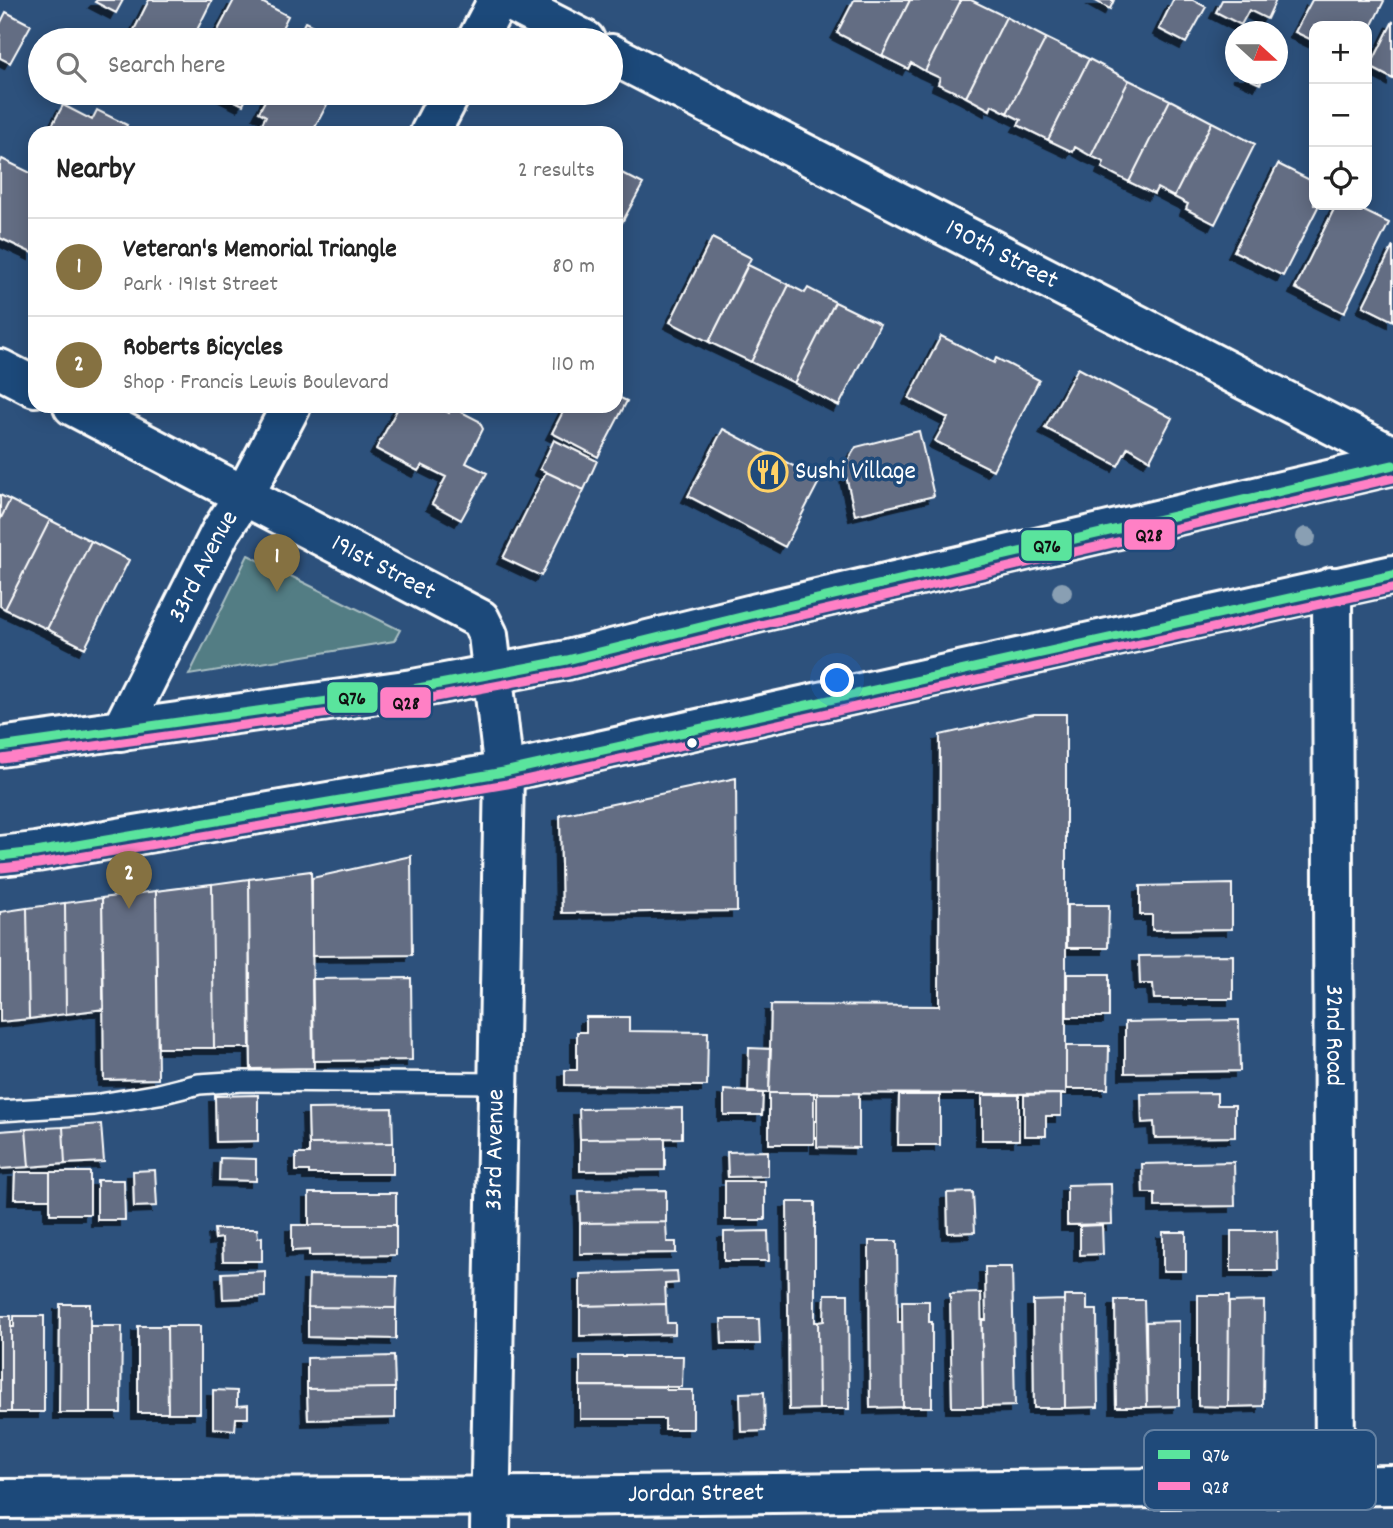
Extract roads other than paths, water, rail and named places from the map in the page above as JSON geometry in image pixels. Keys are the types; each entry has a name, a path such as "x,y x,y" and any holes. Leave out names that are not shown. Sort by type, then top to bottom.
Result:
{"street":[{"path":"483,28 498,0"},
{"path":"507,0 562,28"},
{"name":"190th Street","path":"623,60 1393,456"},
{"path":"434,126 445,105"},
{"path":"0,369 28,383"},
{"name":"191st Street","path":"87,413 480,618 488,635 504,772"},
{"name":"33rd Avenue","path":"121,731 221,531 245,494 287,413"},
{"path":"0,747 413,689 493,675 567,660 1393,465"},
{"path":"0,856 504,772 1393,575"},
{"name":"32nd Road","path":"1332,587 1335,1430"},
{"name":"33rd Avenue","path":"489,1512 504,772"},
{"name":"Jordan Street","path":"0,1499 489,1512 1144,1490"}],"lane":[{"path":"0,1111 94,1105 199,1084 244,1081 498,1083"}],"place":[{"name":"Sushi Village","path":"768,472"},
{"name":"Veteran's Memorial Triangle","path":"277,592"},
{"name":"Roberts Bicycles","path":"129,909"}]}
